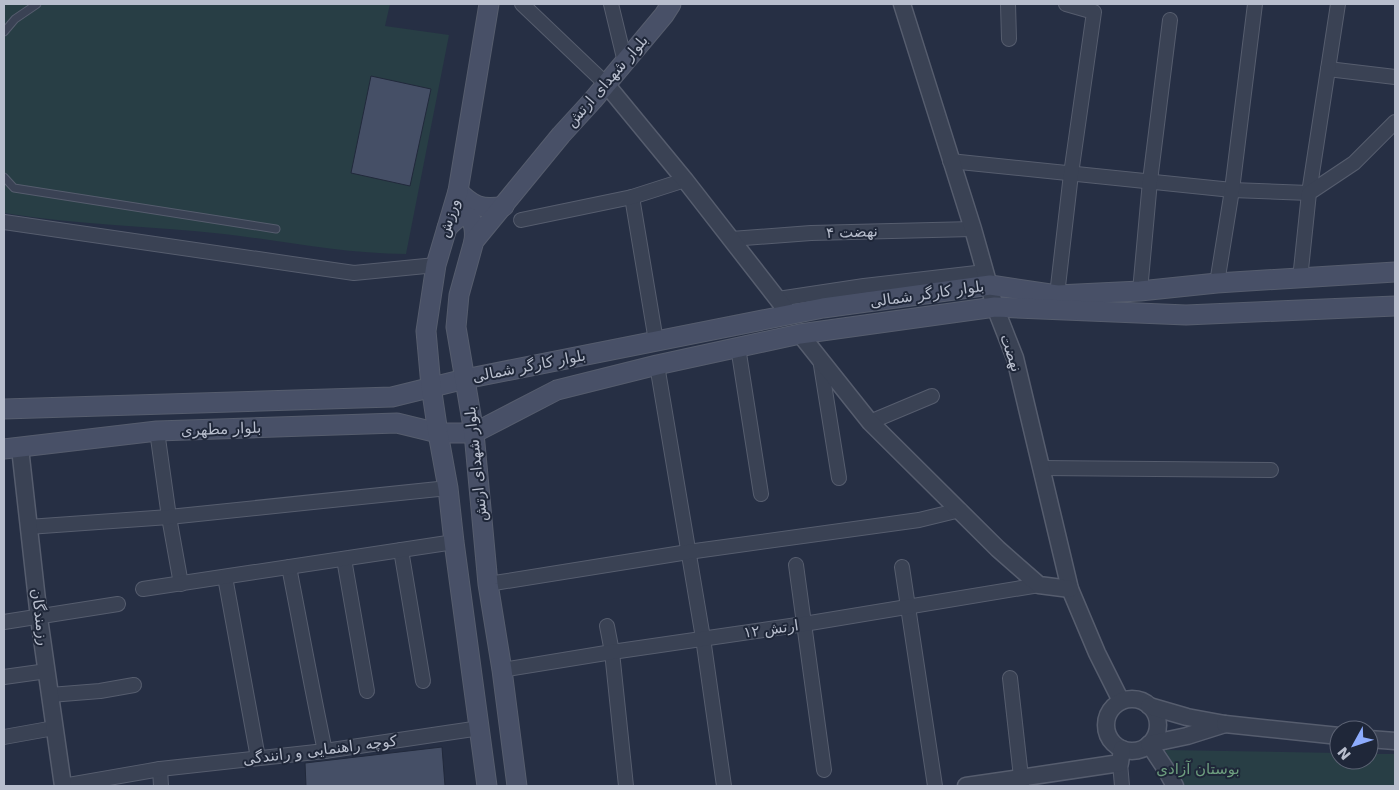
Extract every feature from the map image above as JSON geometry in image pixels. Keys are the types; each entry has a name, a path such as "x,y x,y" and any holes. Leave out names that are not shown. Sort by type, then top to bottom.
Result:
{"main road":[{"name":"ورزش","path":"438,433 426,332 436,265 458,191 489,4"},
{"name":"بلوار شهدای ارتش","path":"518,786 488,584 474,433 456,326 459,295 474,241 561,134 625,62 671,4"},
{"path":"458,191 467,200 478,206 491,208 504,206"},
{"path":"447,228 459,218 470,219 475,230 474,241"},
{"name":"بلوار کارگر شمالی","path":"431,386 790,314 987,279 1056,295 1395,272"},
{"name":"بلوار کارگر شمالی","path":"474,433 557,390 657,365 800,334 994,308 1186,315 1395,306"},
{"name":"بلوار مطهری","path":"4,409 392,398 431,386"},
{"name":"بلوار مطهری","path":"12,449 157,431 397,423 438,433 474,433"},
{"name":"بلوار شهدای ارتش","path":"438,433 448,488 476,716 480,728 487,786"}],"street":[{"path":"522,4 606,84 685,180 790,314"},
{"path":"611,4 625,62"},
{"name":"نهضت","path":"902,4 973,229 994,308 1015,358 1070,589 1097,653 1121,701"},
{"path":"1008,4 1009,39"},
{"path":"1056,295 1094,12 1070,4"},
{"path":"1217,283 1232,190 1255,4"},
{"path":"1300,278 1309,193 1338,4"},
{"path":"1140,290 1150,182 1170,20"},
{"path":"1328,69 1395,77"},
{"path":"950,161 1232,190 1309,193 1354,164 1395,122"},
{"path":"521,220 632,197 685,180"},
{"path":"632,197 656,341"},
{"path":"4,222 354,273 436,265"},
{"name":"نهضت ۴","path":"731,238 973,229"},
{"path":"778,300 864,286 987,279"},
{"path":"800,334 870,422 998,549 1039,585 1070,589"},
{"path":"738,347 761,494"},
{"path":"820,359 839,478"},
{"path":"657,365 703,638 724,786"},
{"path":"870,422 932,396"},
{"path":"157,431 181,584"},
{"name":"رزمندگان","path":"12,449 28,527 63,786"},
{"path":"1041,468 1271,470"},
{"path":"28,527 169,517 448,488"},
{"path":"488,584 688,552 919,520 960,510"},
{"path":"143,589 454,542"},
{"path":"401,550 423,681"},
{"path":"344,559 367,691"},
{"path":"796,565 824,770"},
{"path":"289,567 325,751"},
{"path":"902,567 935,786"},
{"path":"225,577 258,758"},
{"name":"ارتش ۱۲","path":"502,670 804,624 1039,585"},
{"path":"4,622 40,618 118,604"},
{"path":"607,626 612,652 626,786"},
{"path":"4,678 47,671"},
{"path":"1010,678 1022,782"},
{"path":"50,695 134,685"},
{"path":"1122,786 1121,756 1106,732 1106,719 1111,709 1121,701 1131,699 1141,701 1149,706 1225,724 1329,735"},
{"path":"1149,706 1158,722 1154,738 1150,744"},
{"path":"966,786 1022,782 1121,756 1150,744 1187,736 1225,724"},
{"path":"4,736 54,728"},
{"name":"کوچه راهنمایی و رانندگی","path":"63,786 160,769 325,751 480,728"},
{"path":"1379,740 1395,741"},
{"path":"1150,744 1175,786"},
{"path":"160,769 162,786"}],"lane":[{"path":"4,32 15,19 37,4"},
{"path":"4,177 14,188 276,229"}],"green space":[{"path":"4,4 390,4 385,26 449,35 406,254 360,252 197,231 59,220 4,213"},
{"name":"بوستان آزادی","path":"1165,750 1329,753 1329,770 1379,770 1379,754 1395,754 1395,786 1185,786"}],"building":[{"path":"371,76 431,89 410,186 351,173"},
{"path":"442,747 445,786 306,786 305,763"}]}
